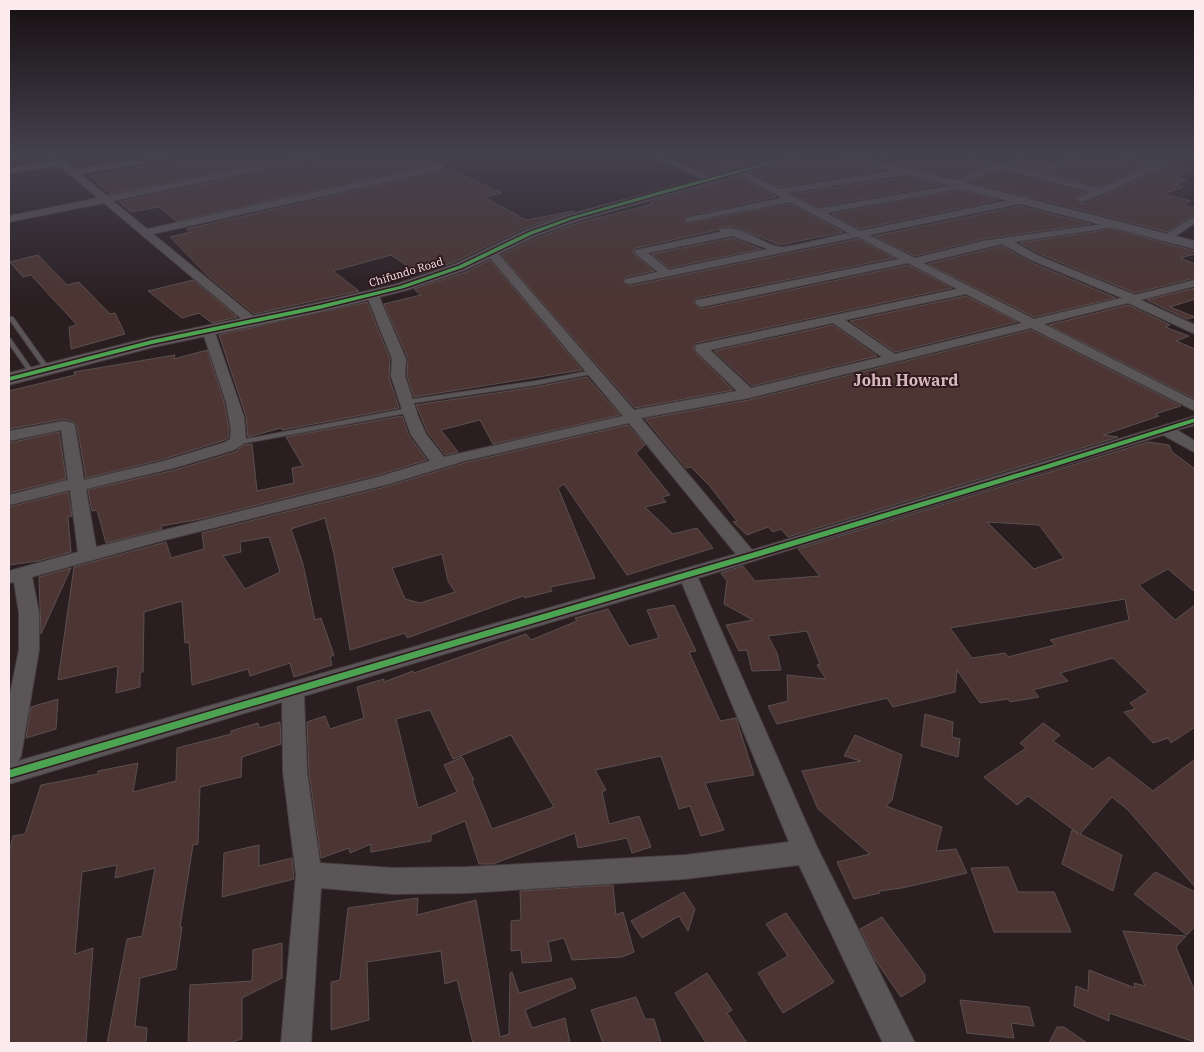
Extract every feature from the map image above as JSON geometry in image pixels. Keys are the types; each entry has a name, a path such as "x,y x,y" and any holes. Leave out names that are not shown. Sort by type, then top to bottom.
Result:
{"street":[{"path":"9,219 84,204"},
{"path":"110,204 252,322"},
{"path":"144,233 274,204"},
{"name":"Chifundo Road","path":"9,379 208,330 252,322 402,287 460,267 530,233 572,218 622,204"},
{"path":"765,204 688,220 698,226 735,232 779,250"},
{"path":"800,204 1195,407"},
{"path":"815,212 857,204"},
{"path":"630,281 1004,204"},
{"path":"1040,204 1195,245"},
{"path":"1167,237 1195,219"},
{"path":"701,303 911,261 966,248 1115,224"},
{"path":"668,274 640,252 735,232"},
{"path":"1004,241 1035,258 1131,299 1195,330"},
{"path":"490,251 632,416 747,556"},
{"path":"9,756 29,650 29,613 15,576 158,536 383,481 440,463 632,416 749,394 1195,283"},
{"path":"749,394 701,348 967,290"},
{"path":"372,294 399,359 398,376 408,406 420,435 440,463"},
{"path":"834,318 892,358"},
{"path":"9,500 168,465 229,447 235,443 238,437 234,407 208,330"},
{"path":"9,774 293,689 688,576 747,556 1195,420"},
{"path":"9,436 67,425 78,484 88,556"},
{"path":"1164,430 1195,447"},
{"path":"688,576 806,852 884,1015 900,1043"},
{"path":"293,689 295,772 309,875 296,1043"},
{"path":"309,875 393,881 504,878 685,867 806,852"}],"lane":[{"path":"11,318 47,369"},
{"path":"9,340 32,373"},
{"path":"235,443 408,406 594,372"}],"building":[{"path":"122,204 251,204 176,221 159,207 131,212"},
{"path":"297,204 497,204 526,220 574,211 525,228 454,262 420,274 391,255 333,271 359,291 254,314 208,276 170,237 191,232 186,229"},
{"path":"650,204 742,204 686,216 685,223 790,204 843,232 780,245 736,227 720,227 718,230 636,248 633,251 635,255 654,271 626,277 623,282 630,286 858,239 894,258 697,298 693,303 701,309 908,265 952,288 696,343 693,347 695,352 733,390 635,408 501,255 537,238 578,223"},
{"path":"812,204 833,204 817,207"},
{"path":"885,204 979,204 860,229 832,214"},
{"path":"1057,204 1185,204 1183,205 1195,208 1195,214 1167,232"},
{"path":"1020,206 1091,224 983,239 915,256 875,236"},
{"path":"1112,229 1195,251 1195,254 1180,258 1195,264 1195,278 1135,293 1040,254 1020,243"},
{"path":"732,238 761,249 669,268 652,254"},
{"path":"1002,246 1030,262 1116,298 1034,317 928,264"},
{"path":"38,255 67,285 79,282 110,314 115,313 125,334 71,349 69,327 77,325 31,275 23,277 10,262"},
{"path":"490,260 582,370 414,397 407,376 408,358 384,304 421,295 414,289 466,272"},
{"path":"193,280 237,317 212,323 199,313 182,318 148,291"},
{"path":"1195,288 1195,299 1170,307 1195,317 1187,319 1147,300"},
{"path":"966,296 1017,322 895,352 850,321"},
{"path":"367,302 390,359 389,377 399,408 282,430 281,428 248,437 246,416 219,335"},
{"path":"1128,305 1170,325 1165,327 1189,336 1176,341 1195,349 1195,399 1049,325"},
{"path":"833,325 877,356 752,386 714,351"},
{"path":"1031,330 1181,406 1155,414 1159,416 1103,435 1118,437 788,537 781,529 773,532 768,527 747,535 733,522 737,521 709,485 691,467 686,468 645,419 749,400"},
{"path":"207,350 224,402 229,430 228,438 225,440 164,459 86,478 77,426 73,421 64,419 9,429 9,391 75,375 74,372 175,355 174,359"},
{"path":"587,377 620,415 493,444 480,420 441,430 458,452 445,455 428,433 416,405 536,387"},
{"path":"402,416 409,436 427,460 378,475 201,519 161,526 162,529 106,543 97,510 92,511 88,490 175,470 235,452 244,445 252,444 257,491 294,483 292,468 303,466 286,437"},
{"path":"628,425 645,445 636,453 670,495 662,497 666,502 645,507 673,534 697,528 713,548 627,575 564,484 558,488 595,578 550,587 552,591 525,598 523,596 407,638 405,633 350,650 334,554 325,518 291,529 303,564 315,620 321,618 334,655 330,657 332,665 294,677 290,663 250,676 248,669 192,685 189,642 185,643 182,601 144,612 143,672 140,672 140,687 116,693 118,666 58,680 74,567 166,542 171,558 204,549 202,533 389,486 464,463","holes":["269,537 280,572 245,589 223,556 241,552 240,542","442,554 448,581 455,592 420,603 405,599 392,568"]},
{"path":"59,432 66,479 9,493 9,443"},
{"path":"1148,442 1169,445 1172,452 1195,469 1195,592 1168,569 1139,585 1175,620 1195,605 1195,727 1171,743 1168,738 1153,743 1124,712 1135,709 1130,703 1148,692 1113,658 1060,673 1068,681 1033,690 1039,697 1010,702 1008,699 980,703 957,670 955,692 893,707 887,698 777,724 768,706 788,701 787,675 826,679 817,665 820,664 807,631 768,636 777,653 781,670 752,671 747,650 739,651 726,625 753,620 724,604 727,581 721,573 743,566 755,581 820,576 798,549","holes":["987,522 1039,525 1064,558 1034,569","1125,599 1129,620 1050,640 1055,645 1008,657 1005,653 972,658 950,628"]},
{"path":"68,492 72,516 68,517 71,552 38,561 9,565 9,507"},
{"path":"71,568 41,634 39,577"},
{"path":"674,605 696,651 689,652 720,721 736,718 754,775 705,783 724,830 701,836 690,806 679,809 661,756 595,770 606,790 602,792 609,824 639,816 651,847 632,853 627,838 578,848 575,833 493,864 479,864 465,821 431,835 431,841 371,852 371,844 350,853 349,848 321,858 309,772 307,722 325,716 330,729 364,718 357,687 384,679 384,682 413,671 414,673 526,634 531,640 577,621 575,618 608,609 629,646 659,638 647,610","holes":["430,710 453,759 511,735 554,807 492,829 472,781 474,780 462,757 444,765 457,792 418,808 396,719"]},
{"path":"58,699 56,729 26,738 31,707"},
{"path":"925,714 953,722 952,737 960,739 958,757 921,746"},
{"path":"280,722 281,744 242,757 241,777 200,787 198,844 193,845 180,927 182,927 176,969 140,978 135,1026 147,1028 146,1043 107,1043 127,939 142,936 155,868 115,878 117,865 82,872 75,954 93,948 86,1043 9,1043 9,853 13,836 25,834 41,785 98,774 98,771 138,763 133,792 176,781 177,748 231,734 231,731 258,723 259,728"},
{"path":"1043,723 1060,735 1053,741 1093,769 1109,757 1153,791 1195,759 1195,887 1128,810 1112,797 1080,834 1122,855 1113,891 1062,864 1072,830 1079,834 1028,796 1017,805 984,777 1026,748 1020,743"},
{"path":"855,735 902,755 892,800 886,806 942,827 936,851 956,849 967,873 902,888 879,891 880,893 854,899 837,862 870,854 818,809 802,771 861,761 844,756"},
{"path":"259,845 259,866 292,858 294,879 222,897 224,853"},
{"path":"1008,867 1018,892 1054,892 1071,932 994,932 971,868"},
{"path":"1155,872 1195,892 1195,926 1187,935 1134,894"},
{"path":"613,885 616,915 623,912 634,952 622,957 572,960 564,938 548,942 552,961 522,963 521,950 511,951 511,921 521,920 520,891"},
{"path":"684,892 695,909 688,931 679,916 642,938 631,921"},
{"path":"418,898 417,915 476,900 500,1037 509,1034 510,973 512,972 519,993 572,978 576,988 525,1010 532,1028 565,1018 570,1043 473,1043 457,980 445,984 441,951 367,962 369,1020 331,1030 331,982 340,980 348,908"},
{"path":"786,913 834,982 783,1013 758,973 788,956 766,924"},
{"path":"882,917 925,975 925,982 901,997 876,961 860,929"},
{"path":"1123,931 1186,936 1176,947 1195,992 1195,1042 1109,1013 1109,1021 1074,1006 1076,986 1088,991 1089,970 1135,988 1134,983 1145,986"},
{"path":"282,943 282,978 242,998 242,1039 228,1043 188,1043 190,985 252,981 253,950"},
{"path":"707,973 732,1010 727,1013 747,1043 706,1043 675,993"},
{"path":"636,997 645,1019 654,1019 661,1043 603,1043 591,1010"},
{"path":"960,1000 1029,1007 1034,1026 1011,1023 1014,1038 967,1033"},
{"path":"1057,1027 1064,1027 1087,1043 1049,1043"}],"cycle path":[{"path":"9,379 152,342 320,307 402,287 460,267 531,233 572,218 620,204"},
{"path":"9,774 899,512 1195,420"}],"district":[{"name":"John Howard","path":"906,380"}]}
